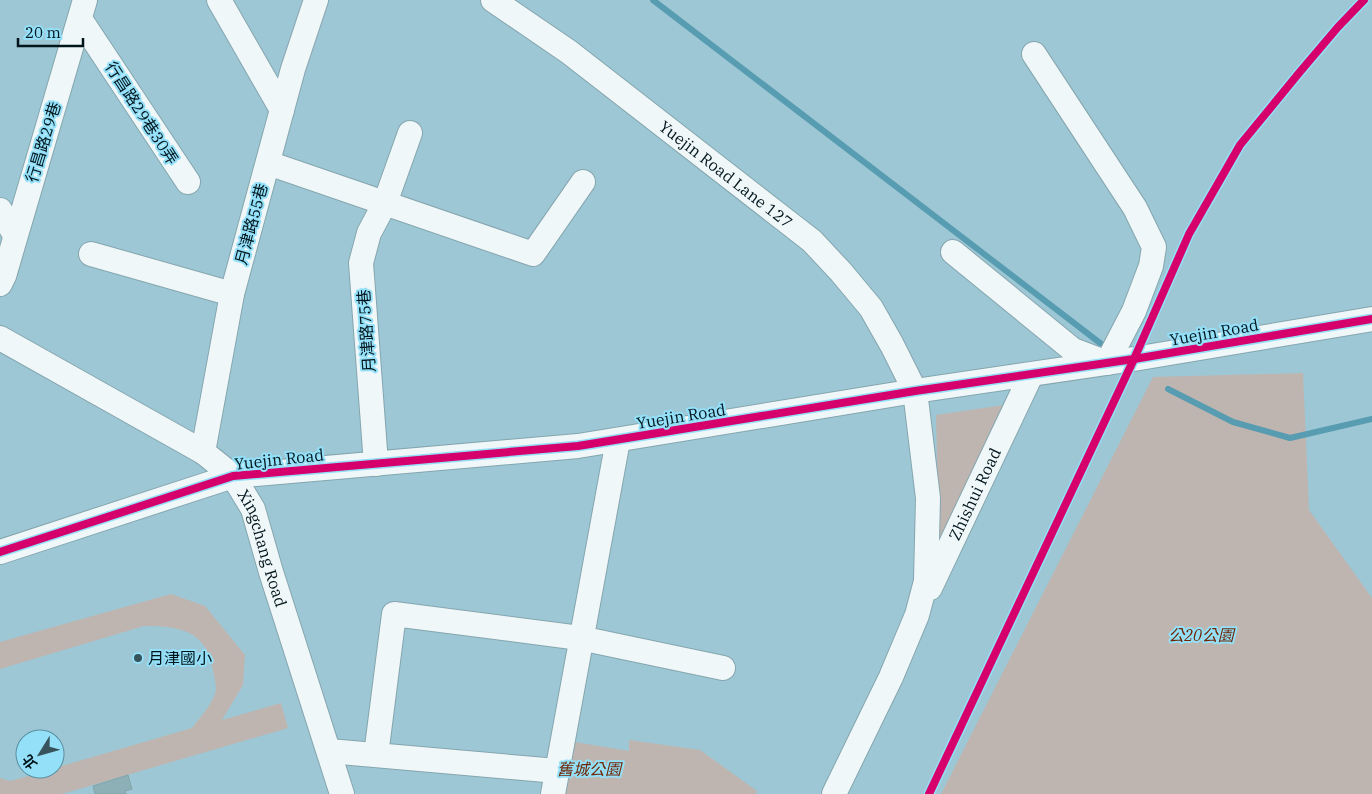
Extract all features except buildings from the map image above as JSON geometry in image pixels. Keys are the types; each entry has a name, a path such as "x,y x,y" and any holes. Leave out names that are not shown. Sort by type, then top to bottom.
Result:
{"street":[{"path":"219,0 282,110"},
{"name":"月津路55巷","path":"203,452 232,294 282,110 316,0"},
{"name":"Yuejin Road Lane 127","path":"493,0 568,52 812,242 841,272 871,308 915,392"},
{"name":"行昌路29巷30弄","path":"83,9 188,182"},
{"name":"行昌路29巷","path":"0,284 4,276 83,9"},
{"path":"953,252 1074,350 1107,363 1134,311 1151,266 1154,247 1135,208 1034,54"},
{"name":"月津路75巷","path":"376,464 361,264 369,233 385,203 410,132"},
{"path":"268,163 533,254 583,182"},
{"path":"0,210 15,235"},
{"path":"91,254 232,294"},
{"name":"Yuejin Road","path":"0,552 233,476 578,446 1107,363 1372,319"},
{"name":"Xingchang Road","path":"0,338 203,452 233,476 253,509 271,572 342,794"},
{"name":"Zhishui Road","path":"834,794 891,677 917,615 1030,374"},
{"name":"Zhishui Road","path":"915,392 928,498 926,582 917,615"},
{"path":"553,794 580,638 618,440"},
{"path":"376,755 394,614 580,638 723,668"},
{"path":"329,751 557,771"}],"green space":[{"name":"公20公園","path":"1303,373 1309,510 1372,598 1372,794 941,794 1153,377"},
{"path":"1004,405 939,547 936,415"},
{"path":"171,594 205,606 245,655 243,685 222,720 281,703 288,728 62,794 0,794 0,778 10,781 18,779 65,779 65,765 192,728 213,699 216,684 210,657 204,646 198,638 180,629 144,626 0,669 0,642"},
{"name":"舊城公園","path":"629,740 700,750 757,791 756,794 560,794 569,741 629,751"}],"waterway":[{"path":"653,0 1100,343"},
{"path":"1168,389 1233,422 1290,438 1372,419"}],"cycle path":[{"path":"929,794 1134,359 1189,234 1240,145 1338,27 1364,0"},
{"path":"0,552 233,476 578,446 915,391 1134,359 1372,319"}],"place":[{"name":"月津國小","path":"138,658"}]}
